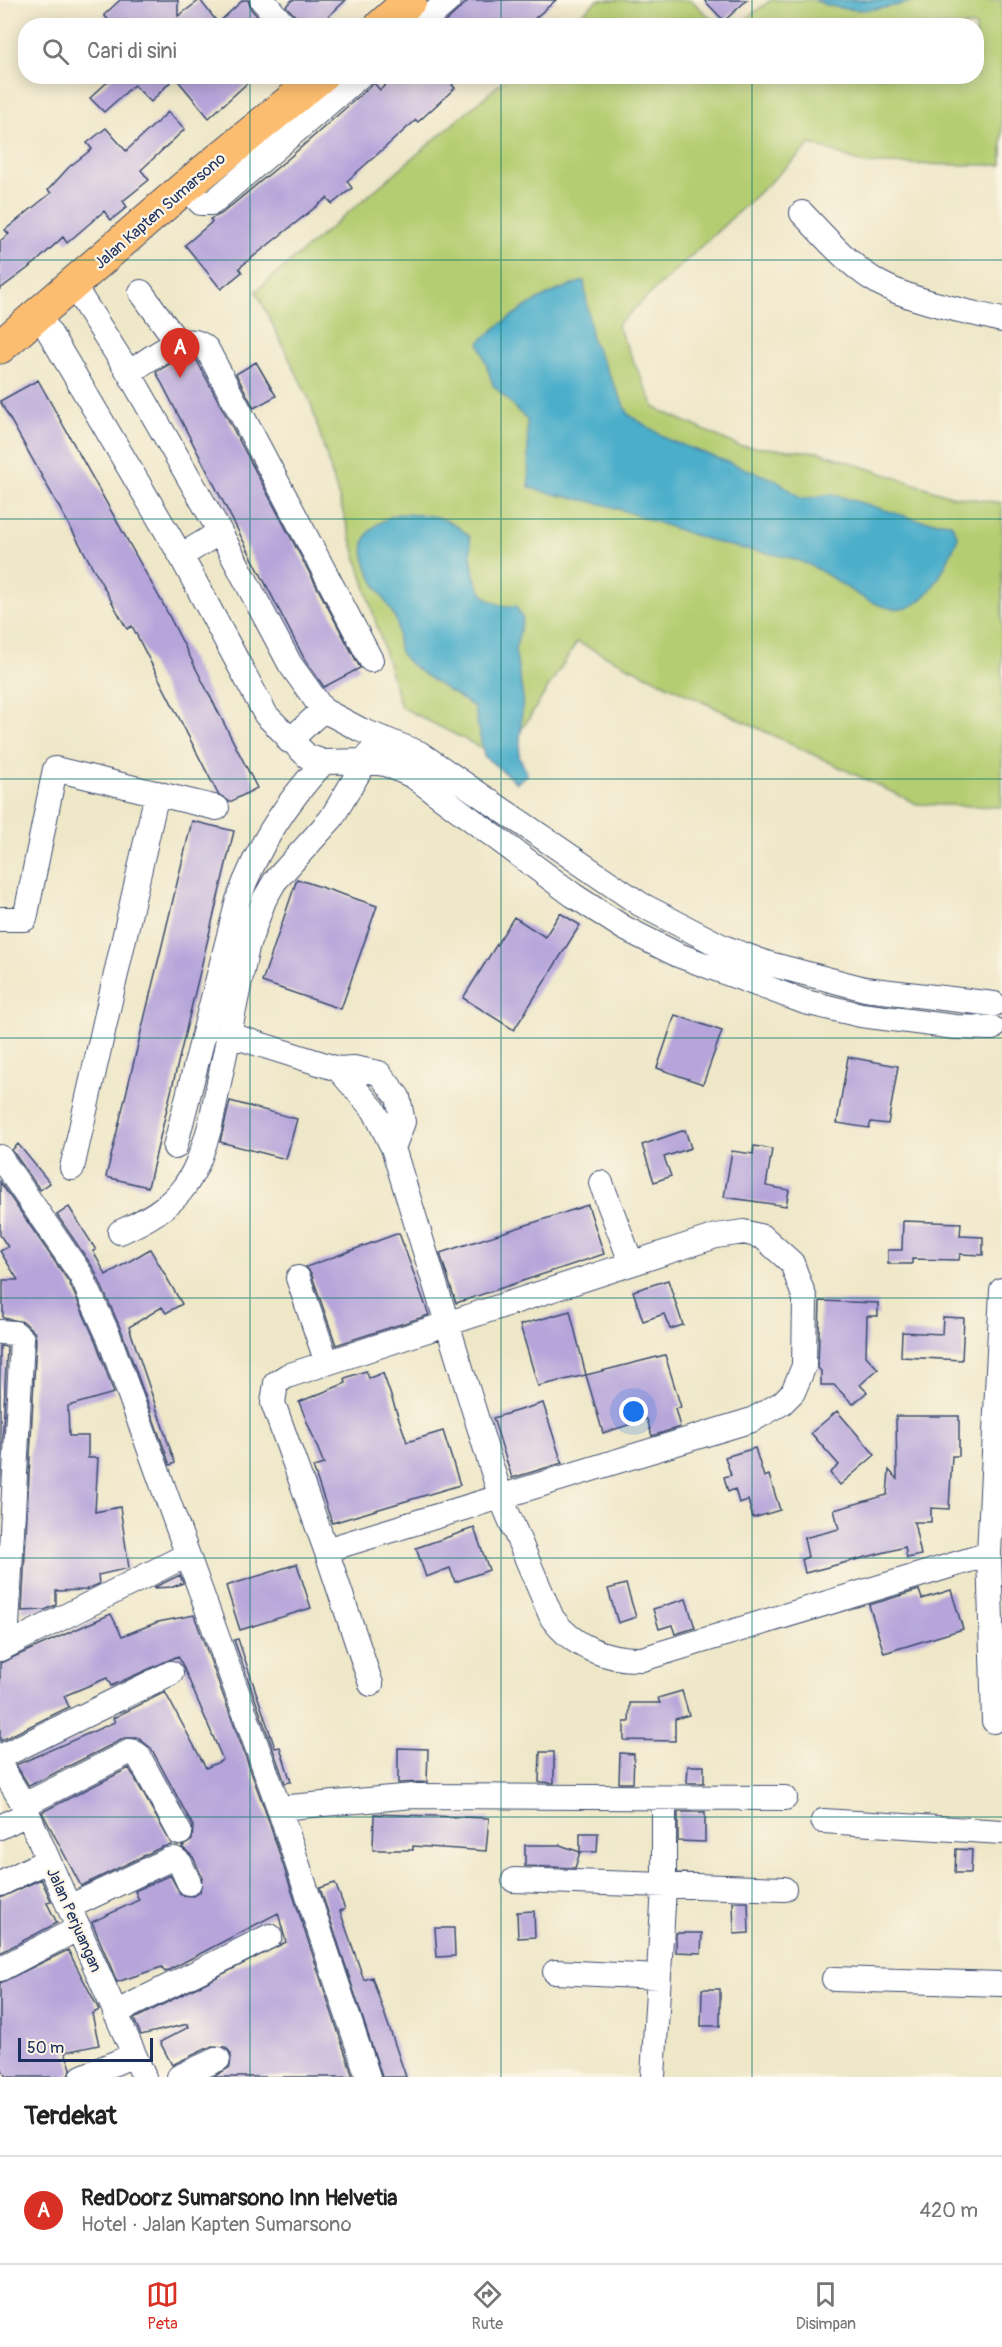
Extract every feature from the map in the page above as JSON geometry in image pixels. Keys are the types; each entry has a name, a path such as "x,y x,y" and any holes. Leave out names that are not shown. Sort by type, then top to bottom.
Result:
{"highway":[{"path":"390,18 410,0"},
{"name":"Jalan Kapten Sumarsono","path":"0,348 185,187 326,84"}],"street":[{"path":"262,0 278,18"},
{"path":"428,18 449,0"},
{"path":"802,213 842,255 881,284 946,307 1002,320"},
{"path":"74,285 129,373 220,532 290,664 323,710 383,739 419,753 640,904 723,947 766,963 866,989 998,1002"},
{"path":"141,292 178,344"},
{"path":"38,313 181,556 266,715 289,741 307,756 324,762 364,761 386,764 413,776 573,895 624,928 678,955 816,1005 861,1015 997,1031"},
{"path":"129,373 178,344 192,341 207,349 371,660"},
{"path":"181,556 220,532"},
{"path":"289,741 323,710"},
{"path":"120,1232 145,1221 168,1206 186,1188 210,1126 227,1034 247,947 264,900 275,881 331,819 364,761 383,739"},
{"path":"175,1147 238,900 250,867 288,802 324,762"},
{"path":"0,919 25,919 56,769 217,808"},
{"path":"72,1168 157,793"},
{"path":"997,1031 988,1015 998,1002"},
{"path":"227,1034 338,1070 354,1068 379,1073 398,1097 403,1122 393,1148 501,1498 552,1618 561,1630 578,1644 611,1657 642,1659 989,1554"},
{"path":"0,1157 81,1275 109,1337 279,1808 368,2077"},
{"path":"601,1183 631,1262"},
{"path":"326,1550 752,1420 782,1403 793,1392 804,1366 805,1299 792,1263 764,1237 744,1232 716,1236 280,1379 272,1395 273,1403 371,1684"},
{"path":"298,1278 327,1364"},
{"path":"994,1721 989,1554 1002,1290"},
{"path":"0,1332 15,1333 22,1339 3,1647 110,1596 188,1555"},
{"path":"0,1757 171,1673"},
{"path":"0,1827 131,1751 138,1755 180,1833"},
{"name":"Jalan Perjuangan","path":"0,1765 26,1810 144,2077"},
{"path":"279,1808 413,1796 785,1798"},
{"path":"653,2077 664,1887 664,1799"},
{"path":"823,1821 1002,1832"},
{"path":"0,1969 74,1918 168,1860 175,1859 180,1863 189,1883"},
{"path":"0,1884 48,1860"},
{"path":"514,1881 784,1889"},
{"path":"115,2013 270,1936"},
{"path":"555,1971 659,1977"},
{"path":"834,1979 1002,1984"},
{"path":"82,2077 134,2055"},
{"path":"179,2077 218,2059"}],"green space":[{"path":"598,0 691,0 710,18 576,18"},
{"path":"771,0 1002,0 1002,165 865,164 811,144 617,325 655,408 739,446 819,452 951,496 1002,503 1002,807 917,804 577,642 503,759 401,707 310,401 256,291 500,84 984,84 984,18 747,18"}],"water":[{"path":"814,0 919,0 879,9 853,10"},
{"path":"584,281 592,340 629,415 669,440 778,481 802,499 832,494 918,520 951,523 958,537 949,559 927,594 907,608 896,609 883,606 871,602 814,567 792,559 722,544 609,506 529,487 527,420 493,385 479,342 503,322 541,298"},
{"path":"398,514 437,517 461,529 470,537 474,574 483,594 491,601 502,605 516,606 523,619 515,650 523,697 519,756 527,774 517,783 484,756 474,707 423,674 400,652 396,620 368,570 363,547 372,529"}],"building":[{"path":"120,0 178,0 178,16 200,0 214,18 107,18 104,15"},
{"path":"243,0 248,0 251,9 259,18 223,18"},
{"path":"292,0 346,0 327,18 296,18 286,6"},
{"path":"469,0 556,0 535,18 450,18"},
{"path":"704,0 747,0 727,18 721,18"},
{"path":"105,84 168,84 151,102 134,85 104,112 90,98"},
{"path":"181,84 246,84 209,118"},
{"path":"373,84 380,90 386,84 453,84 455,88 347,181 352,188 332,204 327,198 239,268 242,272 221,289 185,245 212,222 210,219 221,214 289,158"},
{"path":"168,112 185,129 141,170 149,180 123,201 127,207 111,220 104,211 67,243 63,237 35,263 0,289 0,241 9,234 5,230 51,193 48,190 69,167 92,149 87,143 106,128 126,151"},
{"path":"189,356 196,359 360,668 324,687 305,660 156,372 174,361"},
{"path":"256,362 276,396 254,408 236,374"},
{"path":"38,380 163,604 257,788 230,802 218,794 132,626 127,629 0,401"},
{"path":"192,821 234,831 148,1187 106,1177"},
{"path":"297,879 377,906 341,1009 262,982"},
{"path":"560,913 580,925 514,1030 463,998 514,917 545,937"},
{"path":"675,1015 722,1031 703,1084 657,1068"},
{"path":"848,1057 898,1066 888,1124 871,1122 869,1128 837,1123"},
{"path":"230,1101 297,1119 286,1159 220,1142"},
{"path":"685,1130 691,1148 664,1157 671,1176 654,1182 642,1145"},
{"path":"18,1144 50,1183 40,1190 12,1150"},
{"path":"754,1146 772,1149 766,1186 789,1190 786,1206 724,1197 732,1151 753,1154"},
{"path":"0,1182 69,1282 96,1342 114,1393 68,1406 69,1436 88,1436 88,1458 98,1458 95,1512 120,1507 129,1568 98,1575 99,1584 85,1590 56,1591 56,1605 45,1610 22,1611 36,1340 35,1333 24,1322 3,1318 3,1280 18,1280 0,1251 8,1247 0,1235"},
{"path":"588,1205 604,1254 456,1303 440,1253"},
{"path":"69,1207 96,1250 93,1251 106,1275 150,1249 182,1304 166,1313 162,1307 129,1327 175,1463 170,1465 122,1332 94,1269 57,1215"},
{"path":"903,1221 961,1223 960,1236 983,1237 983,1255 960,1254 959,1260 912,1259 912,1264 888,1264 888,1250 902,1250"},
{"path":"399,1233 429,1315 336,1345 311,1273 306,1267"},
{"path":"668,1280 683,1325 670,1329 664,1314 643,1321 633,1291"},
{"path":"820,1301 878,1303 878,1316 867,1316 866,1356 878,1369 860,1385 867,1392 853,1404 834,1385 821,1385 821,1371 818,1368"},
{"path":"570,1311 586,1375 538,1386 520,1325"},
{"path":"943,1317 964,1318 962,1360 901,1357 902,1332 942,1334"},
{"path":"0,1346 7,1347 0,1487"},
{"path":"665,1355 681,1407 675,1409 680,1427 652,1436 647,1419 603,1433 586,1375"},
{"path":"366,1371 369,1378 383,1373 407,1442 443,1431 460,1485 332,1523 313,1467 324,1464 299,1402 346,1383 345,1378"},
{"path":"543,1403 562,1463 512,1478 493,1418"},
{"path":"837,1411 875,1455 840,1485 830,1473 839,1465 811,1433"},
{"path":"896,1416 959,1416 959,1456 952,1456 949,1509 931,1508 931,1522 914,1522 921,1555 907,1558 905,1547 805,1573 802,1559 808,1557 804,1538 839,1529 834,1510 887,1495 889,1470 897,1479"},
{"path":"755,1448 764,1477 769,1475 780,1510 753,1518 748,1500 739,1503 735,1489 728,1492 724,1477 731,1475 725,1457"},
{"path":"474,1528 489,1570 455,1582 450,1568 426,1577 416,1548"},
{"path":"297,1564 311,1608 240,1630 226,1586"},
{"path":"180,1575 183,1583 173,1587 153,1588"},
{"path":"626,1584 636,1617 618,1623 608,1589"},
{"path":"919,1590 922,1599 951,1590 963,1629 884,1653 869,1605"},
{"path":"686,1599 695,1628 675,1634 672,1625 659,1629 653,1609"},
{"path":"111,1614 122,1636 158,1622 194,1615 266,1813 353,2077 213,2077 230,2067 231,2054 226,2047 212,2046 172,2065 160,2042 189,2027 188,2024 141,2035 134,2019 286,1942 278,1913 165,1972 162,1967 117,1982 92,1922 139,1900 135,1891 170,1875 181,1895 194,1896 200,1892 202,1877 193,1857 182,1847 192,1840 193,1826 151,1748 138,1738 125,1738 29,1786 16,1765 115,1722 113,1718 165,1692 206,1768 223,1760 183,1666 178,1656 111,1686 107,1678 64,1696 69,1707 0,1741 0,1663"},
{"path":"238,1639 275,1748 280,1747 291,1782 285,1783 234,1640"},
{"path":"682,1691 689,1715 675,1719 675,1741 624,1740 624,1722 629,1722 630,1703 660,1703 658,1698"},
{"path":"398,1748 428,1749 427,1782 398,1783"},
{"path":"540,1752 554,1752 554,1783 539,1782"},
{"path":"620,1753 634,1754 633,1783 619,1783"},
{"path":"688,1766 704,1766 704,1783 687,1783"},
{"path":"129,1768 172,1845 162,1847 81,1886 42,1812"},
{"path":"678,1812 705,1812 705,1842 678,1841"},
{"path":"374,1814 489,1818 486,1851 413,1846 413,1850 373,1850"},
{"path":"580,1833 598,1833 597,1852 580,1852"},
{"path":"525,1845 560,1845 580,1852 575,1868 525,1866"},
{"path":"956,1849 972,1850 971,1873 955,1873"},
{"path":"41,1879 51,1901 47,1903 57,1923 0,1953 0,1898"},
{"path":"335,1883 345,1909 340,1911 364,1980 372,1977 406,2077 382,2077 320,1888"},
{"path":"733,1902 748,1902 749,1933 734,1934"},
{"path":"534,1911 535,1937 518,1938 517,1912"},
{"path":"435,1928 454,1928 455,1956 437,1957"},
{"path":"676,1933 702,1933 701,1953 676,1952"},
{"path":"68,1950 99,2010 92,2014 99,2045 65,2052 71,2068 68,2077 6,2077 0,2065 0,1983"},
{"path":"702,1989 720,1989 720,2026 701,2026"}],"place":[{"name":"RedDoorz Sumarsono Inn Helvetia","path":"180,378"}]}
